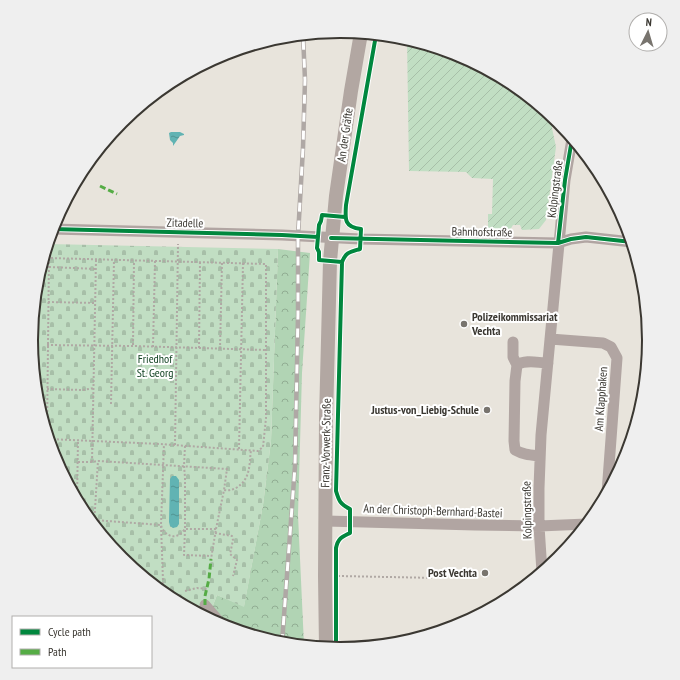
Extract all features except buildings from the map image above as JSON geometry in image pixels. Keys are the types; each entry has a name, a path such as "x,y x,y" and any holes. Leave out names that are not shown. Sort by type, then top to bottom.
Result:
{"main road":[{"name":"An der Gräfte","path":"331,238 351,91 360,39"},
{"name":"Franz-Vorwerk-Straße","path":"326,641 326,419 331,238"}],"street":[{"name":"Kolpingstraße","path":"542,565 539,526 540,435 548,363 558,243 565,180 571,145"},
{"name":"Zitadelle","path":"59,229 282,235 331,238"},
{"name":"Bahnhofstraße","path":"331,238 558,243 586,237 625,241"},
{"name":"Am Klapphaken","path":"550,339 603,343 611,347 617,358 608,480"},
{"path":"513,342 513,357 517,365 515,381 515,450 522,454 540,456"},
{"path":"517,365 526,362 548,363"},
{"name":"An der Christoph-Bernhard-Bastei","path":"326,521 539,526 580,524"},
{"path":"205,605 213,614"}],"path":[{"path":"175,445 178,233"},
{"path":"49,258 266,264 266,418 263,447 258,451 164,444 55,439"},
{"path":"47,413 49,259"},
{"path":"92,462 96,260"},
{"path":"111,404 114,260"},
{"path":"133,346 134,261"},
{"path":"153,347 155,261"},
{"path":"199,348 200,262"},
{"path":"220,349 222,263"},
{"path":"239,449 243,263"},
{"path":"49,267 96,269"},
{"path":"48,302 96,303"},
{"path":"47,345 266,350"},
{"path":"47,389 83,390 94,388"},
{"path":"77,490 78,440"},
{"path":"163,585 162,525 164,444"},
{"path":"78,462 98,461 184,466 227,469 211,558 184,555 184,466 185,446"},
{"path":"224,490 229,491 235,489 247,478 251,450"},
{"path":"94,516 98,461"},
{"path":"97,520 162,525"},
{"path":"162,525 166,534 172,536 181,534 185,528"},
{"path":"185,528 216,530"},
{"path":"215,533 232,536 233,540 230,554 237,560 233,576"},
{"path":"325,576 438,578"},
{"path":"185,591 197,588 207,589"}],"green space":[{"path":"407,46 456,61 491,78 524,100 553,125 556,147 546,220 539,229 522,230 520,225 513,225 510,230 488,230 488,214 492,214 493,179 472,178 466,172 409,171"},
{"name":"Friedhof St. Georg","path":"54,244 278,249 271,441 263,505 244,607 217,595 210,613 189,602 156,580 126,554 100,524 78,491 69,474 48,418 39,360 38,340 41,301 48,262"},
{"path":"278,249 310,253 302,373 298,515 304,639 262,632 210,613 217,595 244,606 263,505 271,441"}],"water":[{"path":"180,132 184,134 180,136 173,146 169,133"},
{"path":"172,476 176,476 179,480 179,524 177,527 173,528 170,526 169,522 170,479"}],"railway":[{"path":"282,636 295,466 298,236 305,80 303,41"}],"marked path":[{"path":"100,186 117,194"},
{"path":"205,605 211,559"}],"cycle path":[{"path":"345,217 322,215 319,225 317,248 319,252 319,260 342,262 345,256 349,253 360,249 361,229 355,228 347,222 346,205 375,41"},
{"path":"558,243 565,180 571,145"},
{"path":"59,229 318,237"},
{"path":"331,238 558,243 586,237 625,241"},
{"path":"336,642 336,548 341,538 350,533 350,509 340,502 336,491 342,262"}],"place":[{"name":"Polizeikommissariat Vechta","path":"464,324"},
{"name":"Justus-von_Liebig-Schule","path":"487,410"},
{"name":"Post Vechta","path":"485,573"}]}
